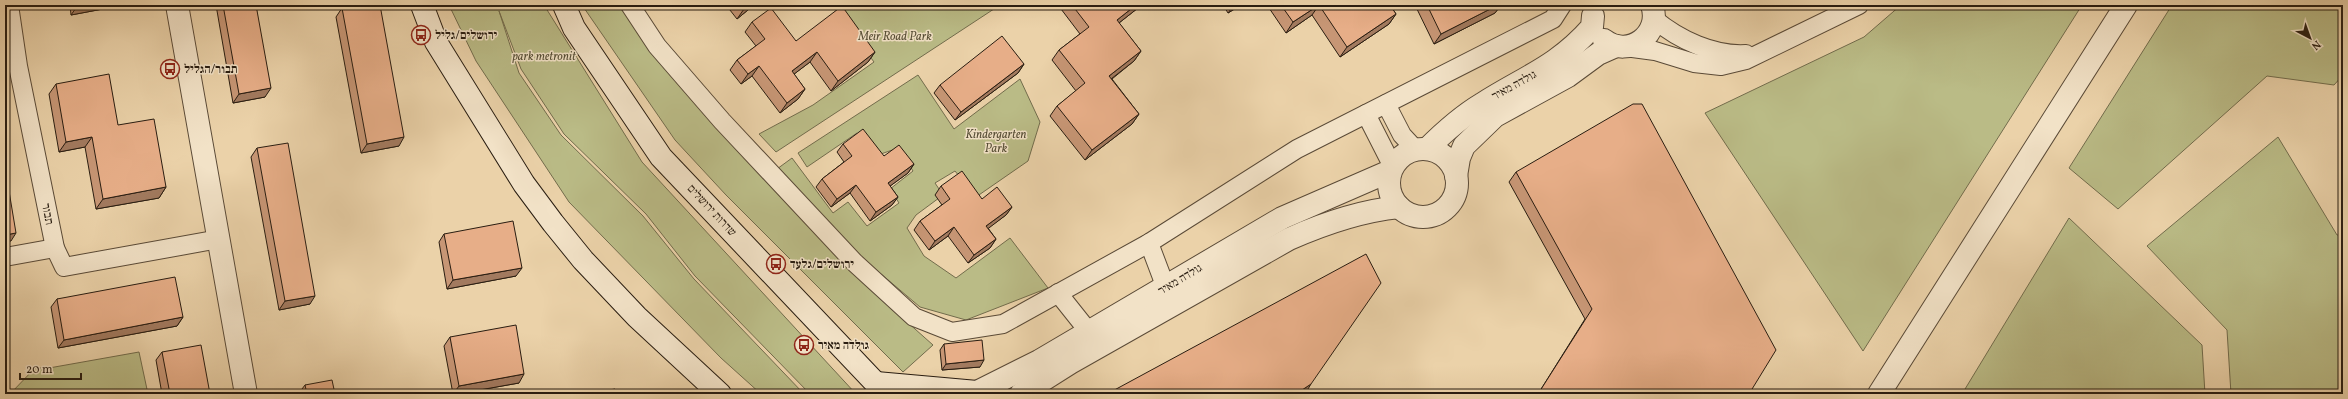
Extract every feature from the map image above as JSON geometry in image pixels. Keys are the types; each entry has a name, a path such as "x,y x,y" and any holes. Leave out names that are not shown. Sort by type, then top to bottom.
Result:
{"street":[{"name":"תבור","path":"9,5 12,67 55,248 64,267 219,239"},
{"path":"177,5 246,394"},
{"path":"422,5 436,42 524,184 553,223 583,260 637,317 720,394"},
{"name":"שדרות ירושלים","path":"564,5 574,28 661,157 881,389"},
{"path":"630,5 657,46 802,208 855,263 914,317 952,332 1003,324 1149,243 1297,149 1553,19 1562,5"},
{"path":"1594,11 1594,25 1602,39 1621,47 1655,51 1694,63 1721,66 1746,60 1859,5"},
{"path":"1879,394 2126,5"},
{"name":"גולדה מאיר","path":"1421,149 1481,104 1557,61 1592,27 1594,11"},
{"path":"1653,12 1675,34 1697,45 1729,55 1762,52"},
{"name":"גולדה מאיר","path":"1456,176 1459,158 1464,146 1495,116 1568,76 1598,54 1621,47 1634,45 1648,35 1653,12"},
{"path":"1366,114 1392,169 1390,192 1399,207 1415,216 1424,217 1438,213 1449,204 1454,195 1456,176 1448,159 1438,152 1421,149 1402,135 1386,104"},
{"path":"1392,169 1405,154 1421,149"},
{"name":"גולדה מאיר","path":"975,393 1034,364 1166,288 1282,218 1392,169"},
{"name":"גולדה מאיר","path":"1021,394 1070,363 1289,239 1338,219 1380,209 1399,207"},
{"path":"1149,243 1166,288"},
{"path":"5,257 55,248"},
{"path":"1058,293 1089,332"},
{"path":"881,389 975,393"}],"green space":[{"name":"park metronit","path":"449,5 544,5 642,162 856,394 810,394 695,276 646,214 564,134 521,69 499,11 519,73 561,135 643,216 694,279 804,394 761,394 721,358 569,202 476,61"},
{"path":"582,5 625,5 897,313 933,345 903,372 726,195 675,140"},
{"name":"Meir Road Park","path":"832,5 1000,5 776,152 759,134 813,105 874,62"},
{"path":"1901,5 2082,5 1863,351 1705,113 1864,37"},
{"path":"2172,5 2343,5 2343,75 2334,85 2267,76 2118,209 2069,168"},
{"name":"Kindergarten Park","path":"918,75 954,129 1020,79 1040,122 1028,161 976,197 955,171 935,183 943,195 916,215 907,228 924,256 956,278 1010,238 1048,288 966,320 920,307 861,257 777,169 792,158 833,213 848,202 867,226 899,203 890,189 913,171 898,148 878,155 857,133 807,167 798,153"},
{"path":"2278,137 2337,235 2343,235 2343,394 2231,394 2227,330 2147,246"},
{"path":"2069,218 2202,345 2205,394 1962,394"},
{"path":"139,352 148,394 10,394 35,368 49,368"}],"building":[{"path":"223,5 256,5 271,88 239,94"},
{"path":"360,5 380,5 404,137 367,144 342,8"},
{"path":"741,5 749,5 744,9"},
{"path":"1072,5 1136,5 1117,20 1141,51 1109,76 1139,114 1092,150 1057,106 1085,83 1059,50 1089,27"},
{"path":"1281,5 1319,5 1293,22"},
{"path":"1319,5 1390,5 1396,14 1347,47"},
{"path":"1427,5 1498,5 1441,34"},
{"path":"842,6 875,52 838,81 817,52 792,71 805,89 787,103 759,66 748,74 737,60 765,39 752,22 771,8 796,41"},
{"path":"1002,36 1024,64 961,112 940,85"},
{"path":"109,74 118,125 154,119 166,187 103,199 92,137 66,142 56,84"},
{"path":"1633,104 1642,104 1776,350 1749,394 1538,394 1592,309 1516,172"},
{"path":"863,129 884,156 899,145 914,164 888,183 898,197 876,212 856,185 837,199 822,179 852,156 843,144"},
{"path":"288,143 315,296 285,301 257,148"},
{"path":"962,171 982,199 997,187 1012,207 986,226 996,239 974,255 954,227 935,241 920,221 950,199 941,186"},
{"path":"5,185 8,185 16,233 5,235"},
{"path":"513,221 522,268 453,280 444,234"},
{"path":"1366,254 1381,283 1311,384 1296,394 1107,394"},
{"path":"175,277 183,317 64,340 57,299"},
{"path":"516,325 524,374 459,386 450,337"},
{"path":"982,340 984,360 946,364 944,344"},
{"path":"201,345 210,394 170,394 162,352"},
{"path":"332,380 335,394 307,394 305,385"},
{"path":"615,389 616,394 587,394"}],"place":[{"name":"ירושלים/גליל","path":"421,35"},
{"name":"תבור/הגליל","path":"170,69"},
{"name":"ירושלים/גלעד","path":"776,264"},
{"name":"גולדה מאיר","path":"804,345"}]}
